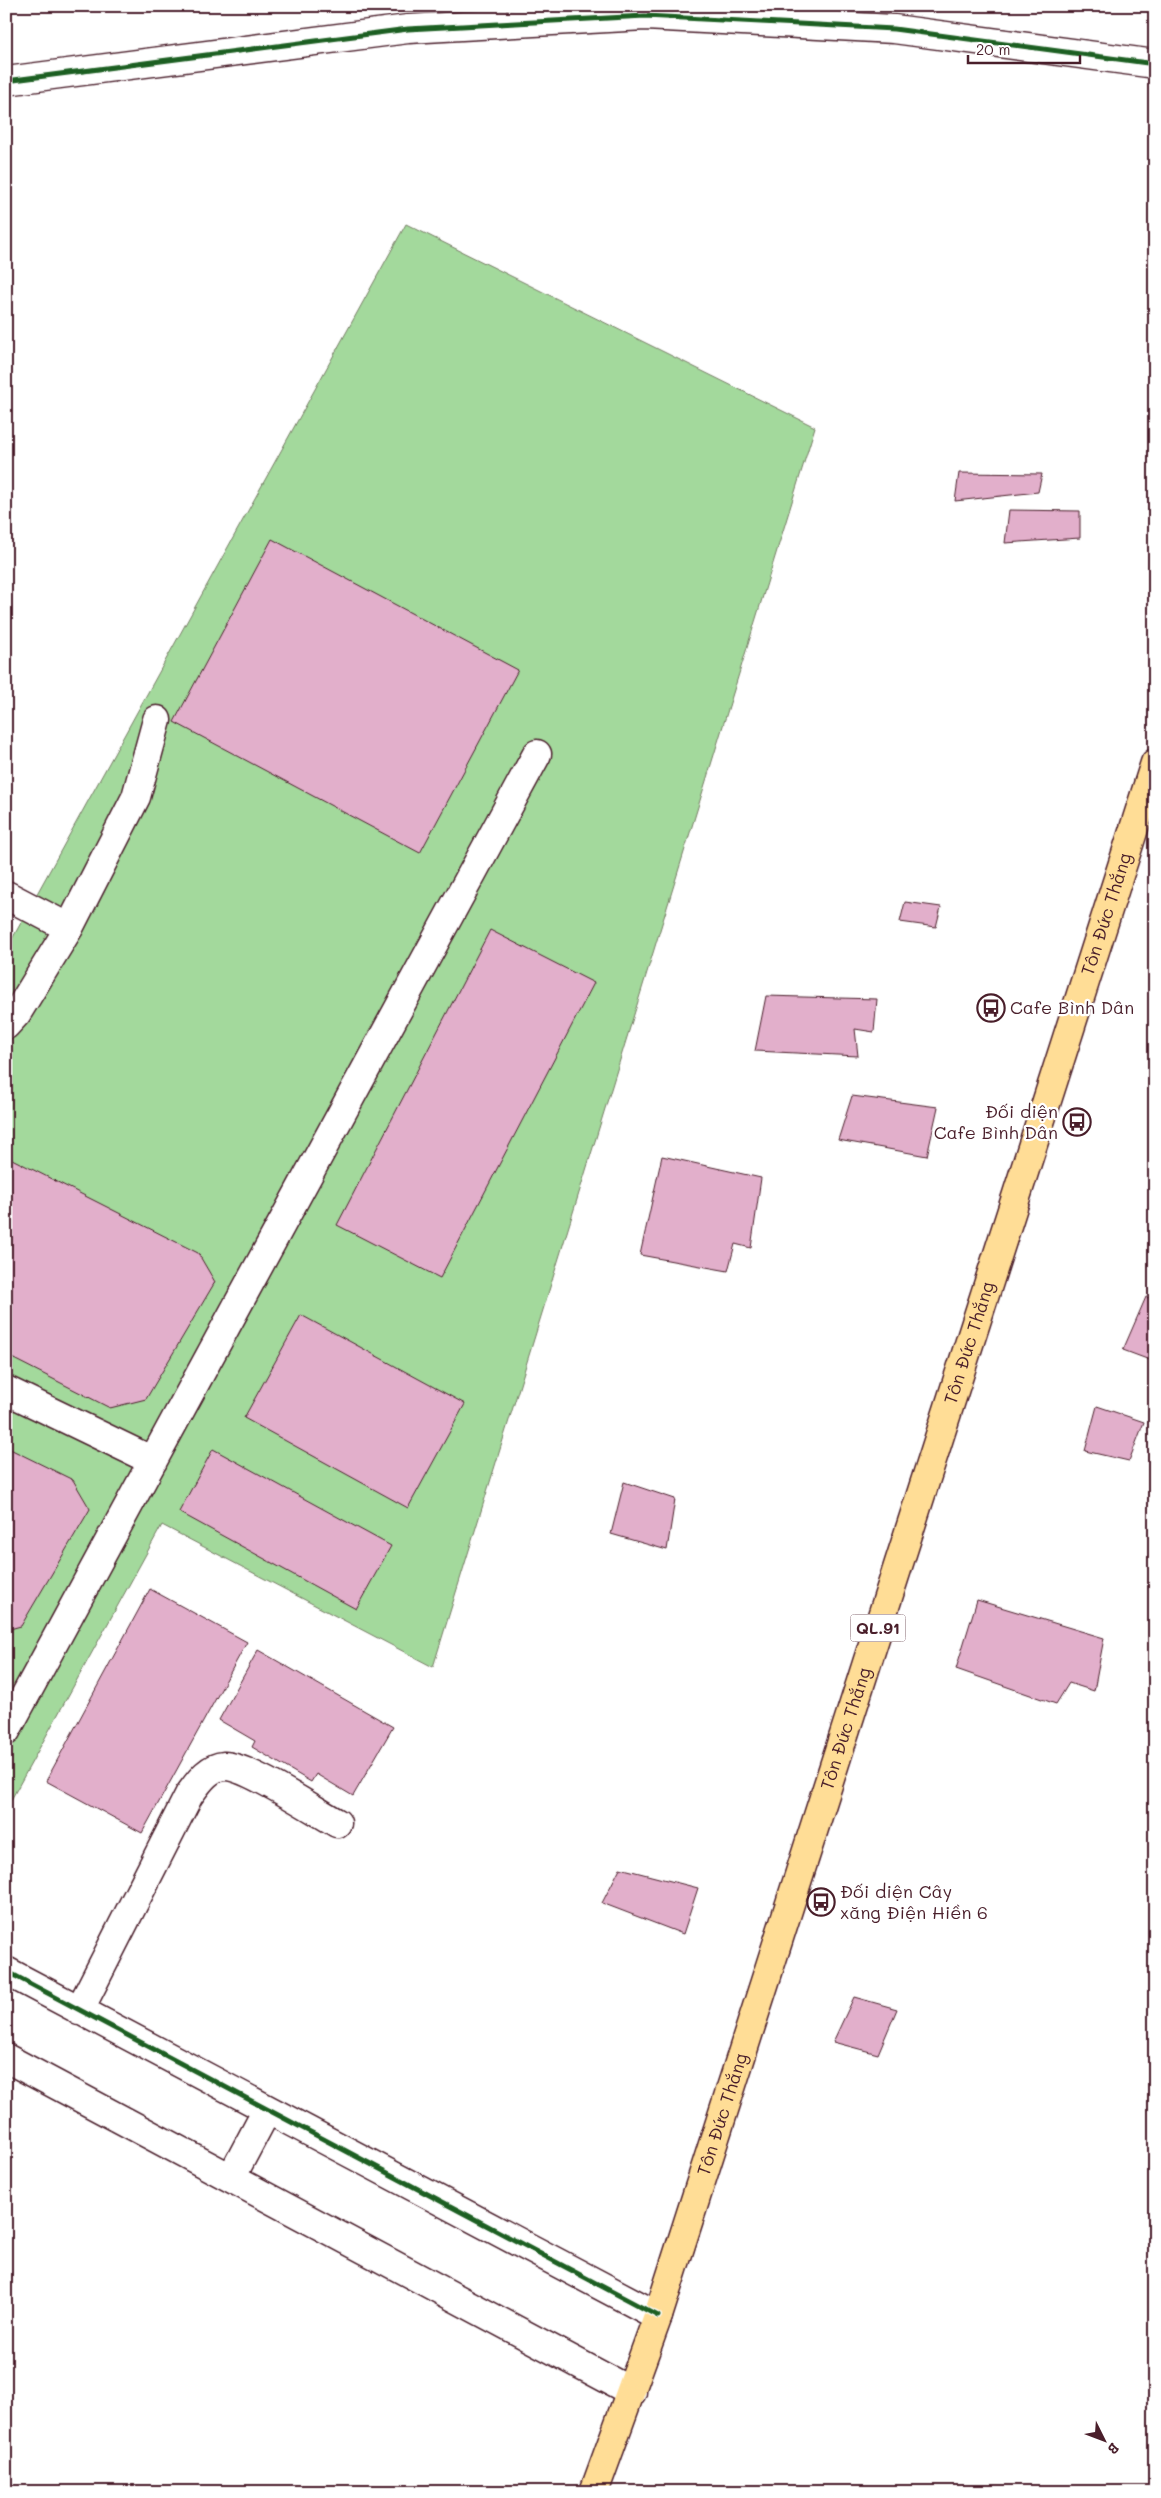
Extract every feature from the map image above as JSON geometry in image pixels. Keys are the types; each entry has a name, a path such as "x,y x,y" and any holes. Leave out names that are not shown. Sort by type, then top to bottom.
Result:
{"highway":[{"name":"Tôn Đức Thắng","path":"594,2492 632,2392 658,2316 1155,763"}],"street":[{"path":"6,81 408,28 645,16 894,28 1155,64"},
{"path":"6,1025 17,1012 69,928 136,797 157,720"},
{"path":"6,1731 537,754"},
{"path":"6,894 69,928"},
{"path":"6,1390 152,1461"},
{"path":"79,2011 190,1795 204,1775 223,1766 241,1769 337,1823"},
{"path":"6,1971 658,2316"},
{"path":"6,2058 632,2392"},
{"path":"231,2178 267,2110"}],"green space":[{"path":"406,224 815,427 433,1667 162,1525 6,1809 6,950"}],"building":[{"path":"959,473 1042,474 1038,492 955,501"},
{"path":"1009,510 1080,511 1080,538 1005,543"},
{"path":"272,539 518,670 420,853 174,722"},
{"path":"905,902 941,907 936,927 900,922"},
{"path":"490,930 594,983 440,1278 337,1225"},
{"path":"766,996 877,999 874,1032 855,1029 858,1056 755,1051"},
{"path":"852,1096 938,1107 927,1156 838,1140"},
{"path":"6,1156 198,1253 215,1282 146,1399 110,1408 6,1355"},
{"path":"662,1156 761,1178 751,1248 735,1244 728,1271 640,1255"},
{"path":"1146,1297 1155,1299 1155,1362 1123,1350"},
{"path":"301,1315 465,1404 408,1508 244,1418"},
{"path":"1097,1406 1144,1422 1129,1461 1085,1451"},
{"path":"6,1447 73,1480 90,1509 21,1626 6,1630"},
{"path":"213,1449 391,1546 356,1609 179,1512"},
{"path":"624,1482 675,1499 667,1550 611,1534"},
{"path":"150,1589 247,1642 142,1833 46,1781"},
{"path":"977,1600 1104,1638 1094,1691 1069,1683 1056,1704 956,1669"},
{"path":"258,1650 393,1727 353,1796 316,1774 311,1782 252,1747 255,1741 219,1720"},
{"path":"620,1868 698,1888 683,1934 602,1903"},
{"path":"854,1997 897,2009 878,2054 833,2042"}],"cycle path":[{"path":"6,81 408,29 645,16 894,29 1155,64"},
{"path":"6,1971 658,2316"}],"place":[{"name":"Cafe Bình Dân","path":"991,1008"},
{"name":"Đối diện Cafe Bình Dân","path":"1077,1122"},
{"name":"Đối diện Cây xăng Điện Hiền 6","path":"821,1902"}]}
